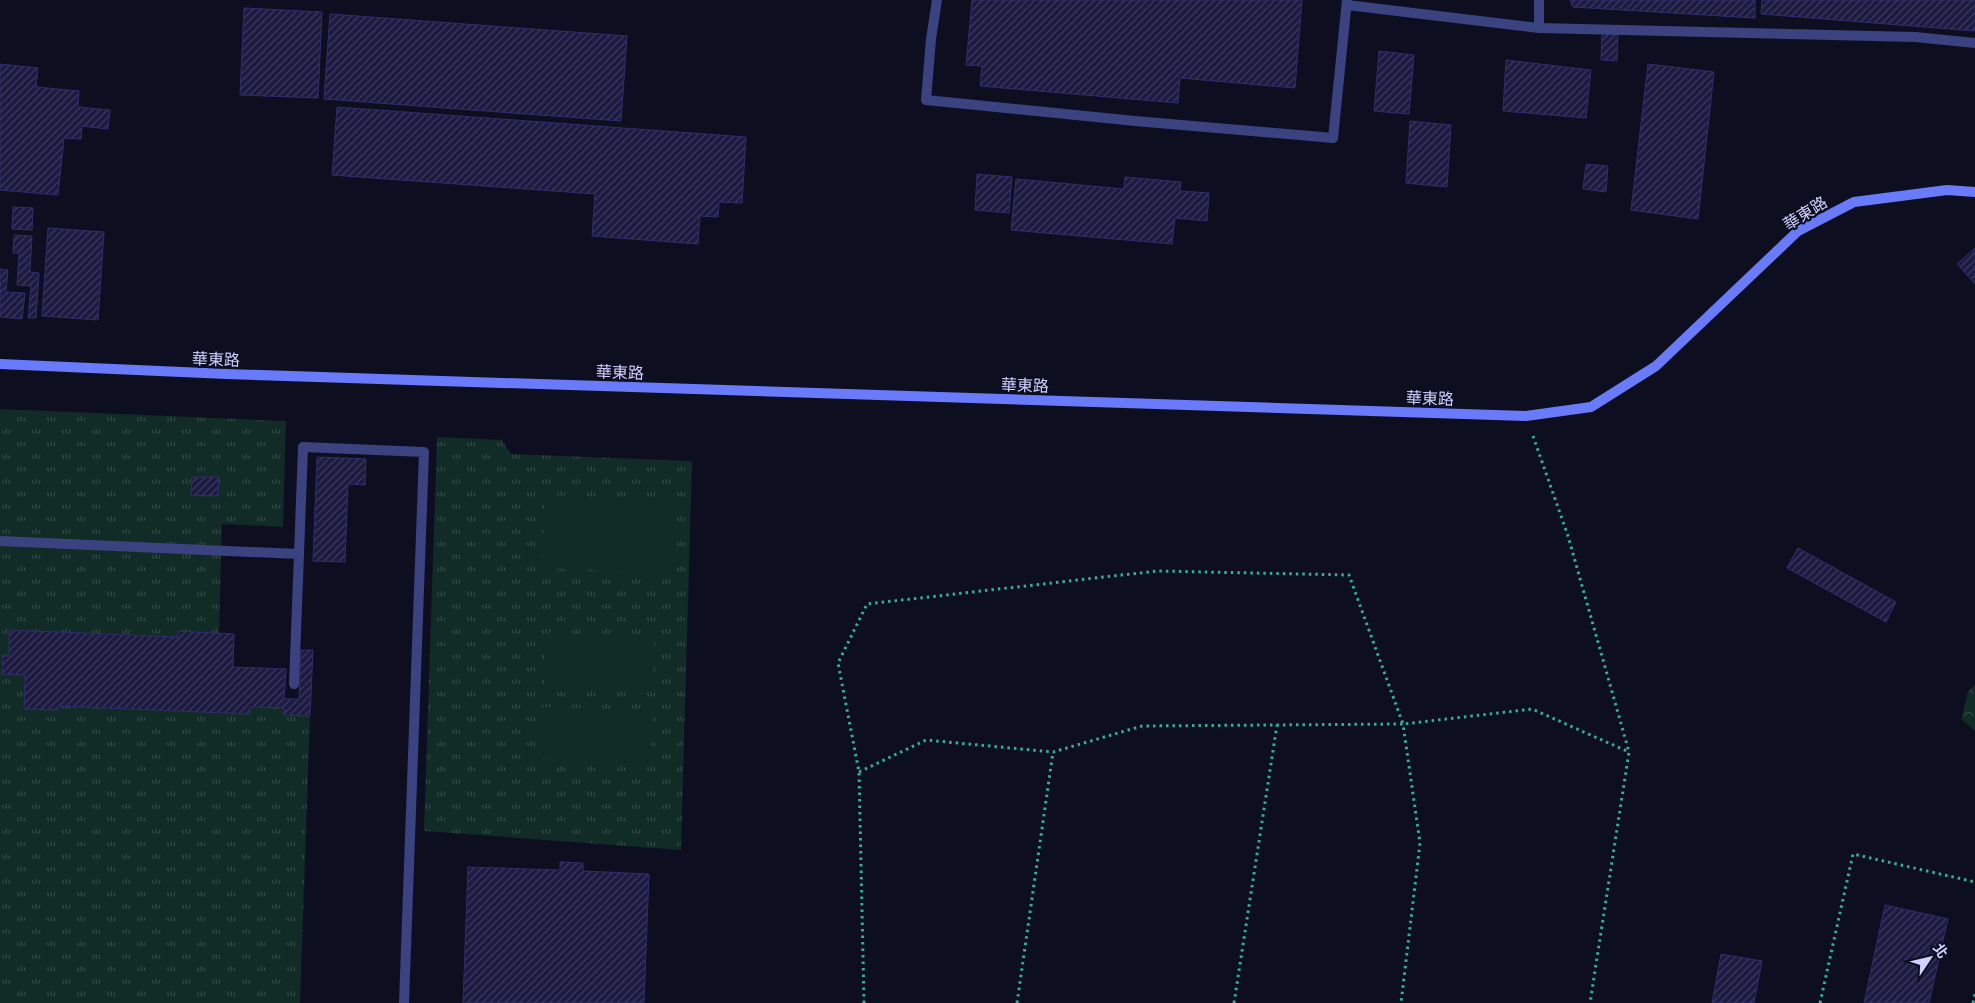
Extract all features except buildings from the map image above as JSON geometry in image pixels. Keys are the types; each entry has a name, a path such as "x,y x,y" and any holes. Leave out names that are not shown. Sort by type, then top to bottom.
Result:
{"main road":[{"name":"華東路","path":"0,364 227,374 1526,416 1591,407 1656,366 1798,231 1854,202 1947,190 1975,192"}],"street":[{"path":"937,0 931,39 926,100 1333,138 1347,3 1539,28 1914,37 1975,43"},
{"path":"1539,28 1540,0"},
{"path":"294,684 302,447 424,452 404,1003"},
{"path":"0,541 299,554"}],"path":[{"path":"1526,416 1568,536 1629,752 1590,1003"},
{"path":"864,1003 859,772 838,663 867,604 1157,571 1348,575 1403,724 1420,843 1401,1003"},
{"path":"859,772 926,740 1053,752 1142,726 1403,724 1532,709 1629,752"},
{"path":"1234,1003 1277,725"},
{"path":"1017,1003 1053,752"},
{"path":"1820,1003 1853,854 1975,882"},
{"path":"1973,1003 1975,993"}],"green space":[{"path":"0,409 286,421 283,527 222,524 219,633 179,631 178,637 9,630 9,656 3,656 2,673 25,675 24,709 58,710 58,706 250,714 250,707 284,708 284,715 310,716 300,1003 0,1003"},
{"path":"437,437 502,440 511,454 692,461 681,850 424,831"},
{"path":"545,495 677,501 675,573 542,568"},
{"path":"545,633 654,637 653,689 544,684"},
{"path":"1975,684 1975,731 1961,719 1968,692"},
{"path":"543,707 652,711 650,763 541,758"}]}
